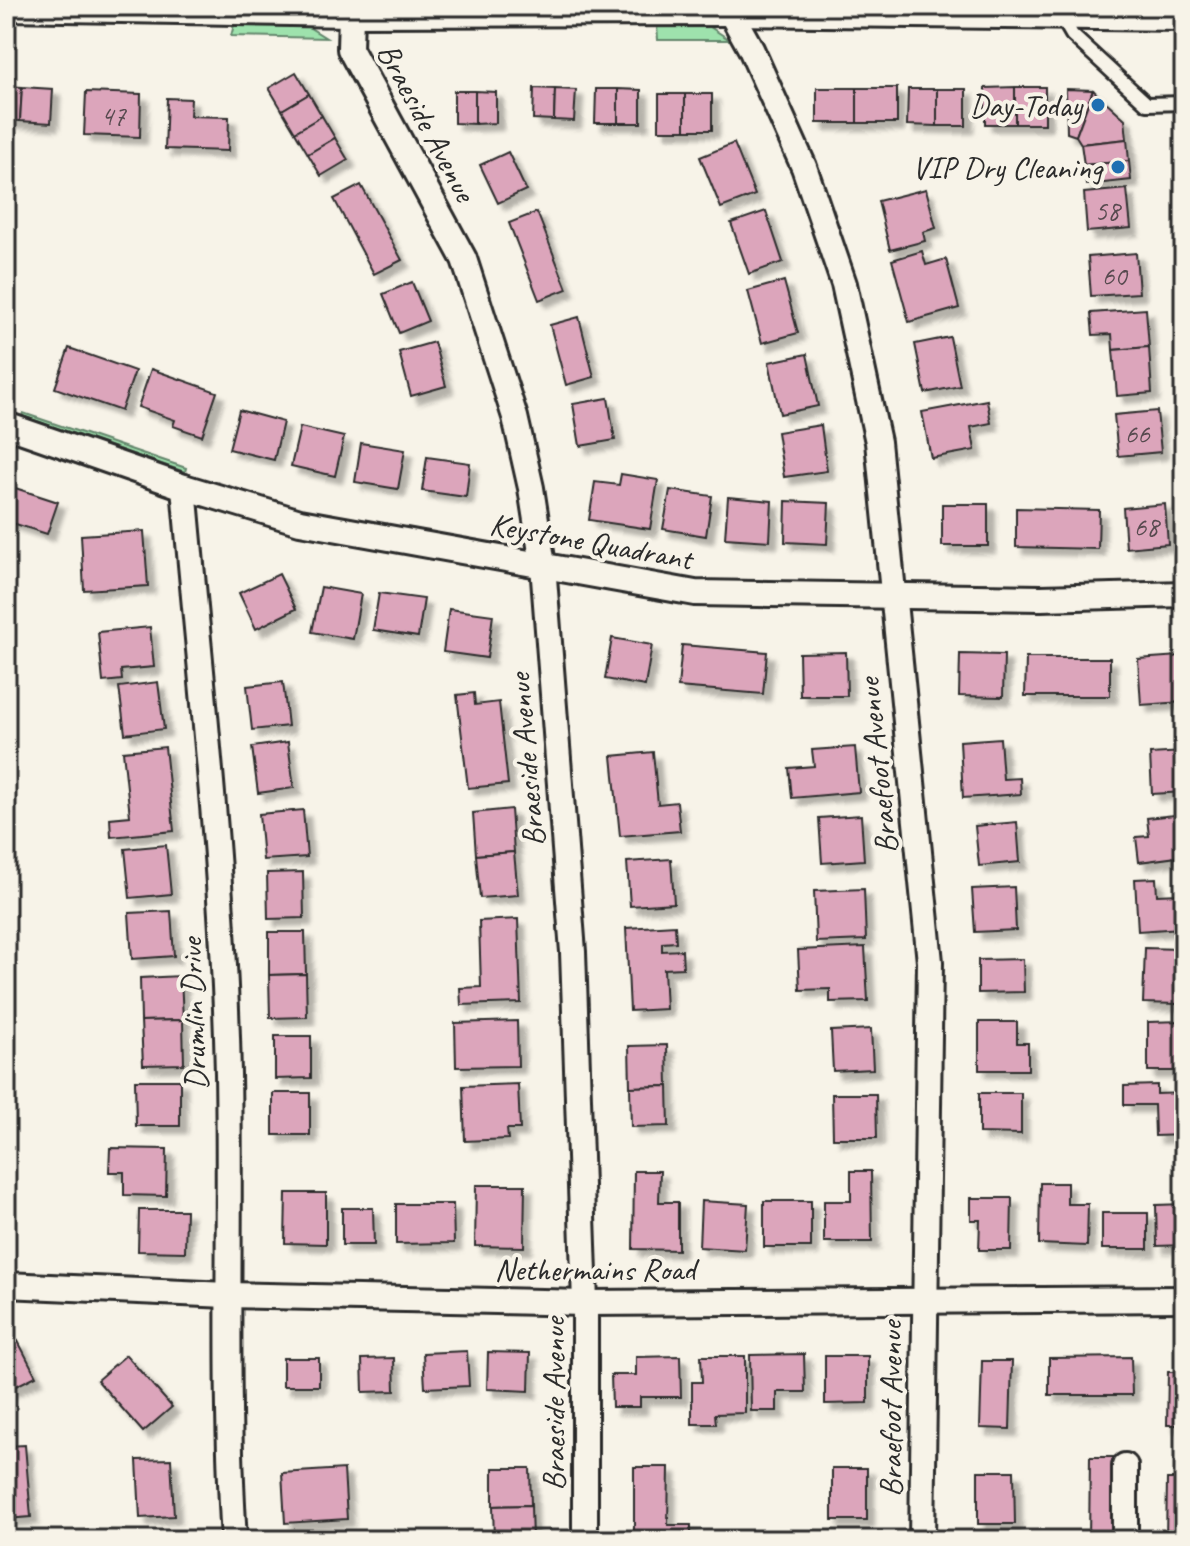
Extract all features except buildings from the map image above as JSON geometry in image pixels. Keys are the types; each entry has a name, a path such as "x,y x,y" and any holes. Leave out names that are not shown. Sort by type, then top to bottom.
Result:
{"street":[{"path":"6,8 351,14 729,9 1184,18"},
{"name":"Braefoot Avenue","path":"729,9 751,49 804,167 844,284 878,442 930,962 922,1540"},
{"name":"Braeside Avenue","path":"351,14 350,49 464,259 515,417 531,488 543,565 573,952 585,1303 585,1540"},
{"name":"Keystone Quadrant","path":"6,425 184,487 300,522 695,593 892,597 1184,594"},
{"name":"Drumlin Drive","path":"184,487 221,900 228,1074 228,1455 234,1540"},
{"name":"Nethermains Road","path":"6,1285 227,1295 585,1303 1184,1299"},
{"path":"1125,1466 1125,1540"}],"lane":[{"path":"1061,16 1072,35 1147,104 1184,103"}],"green space":[{"path":"234,25 307,26 326,38 231,36"},
{"path":"657,26 710,27 730,40 658,40"},
{"path":"23,413 186,468 185,472 22,416"}],"place":[{"name":"Day-Today","path":"1098,105"},
{"name":"VIP Dry Cleaning","path":"1118,167"}]}
